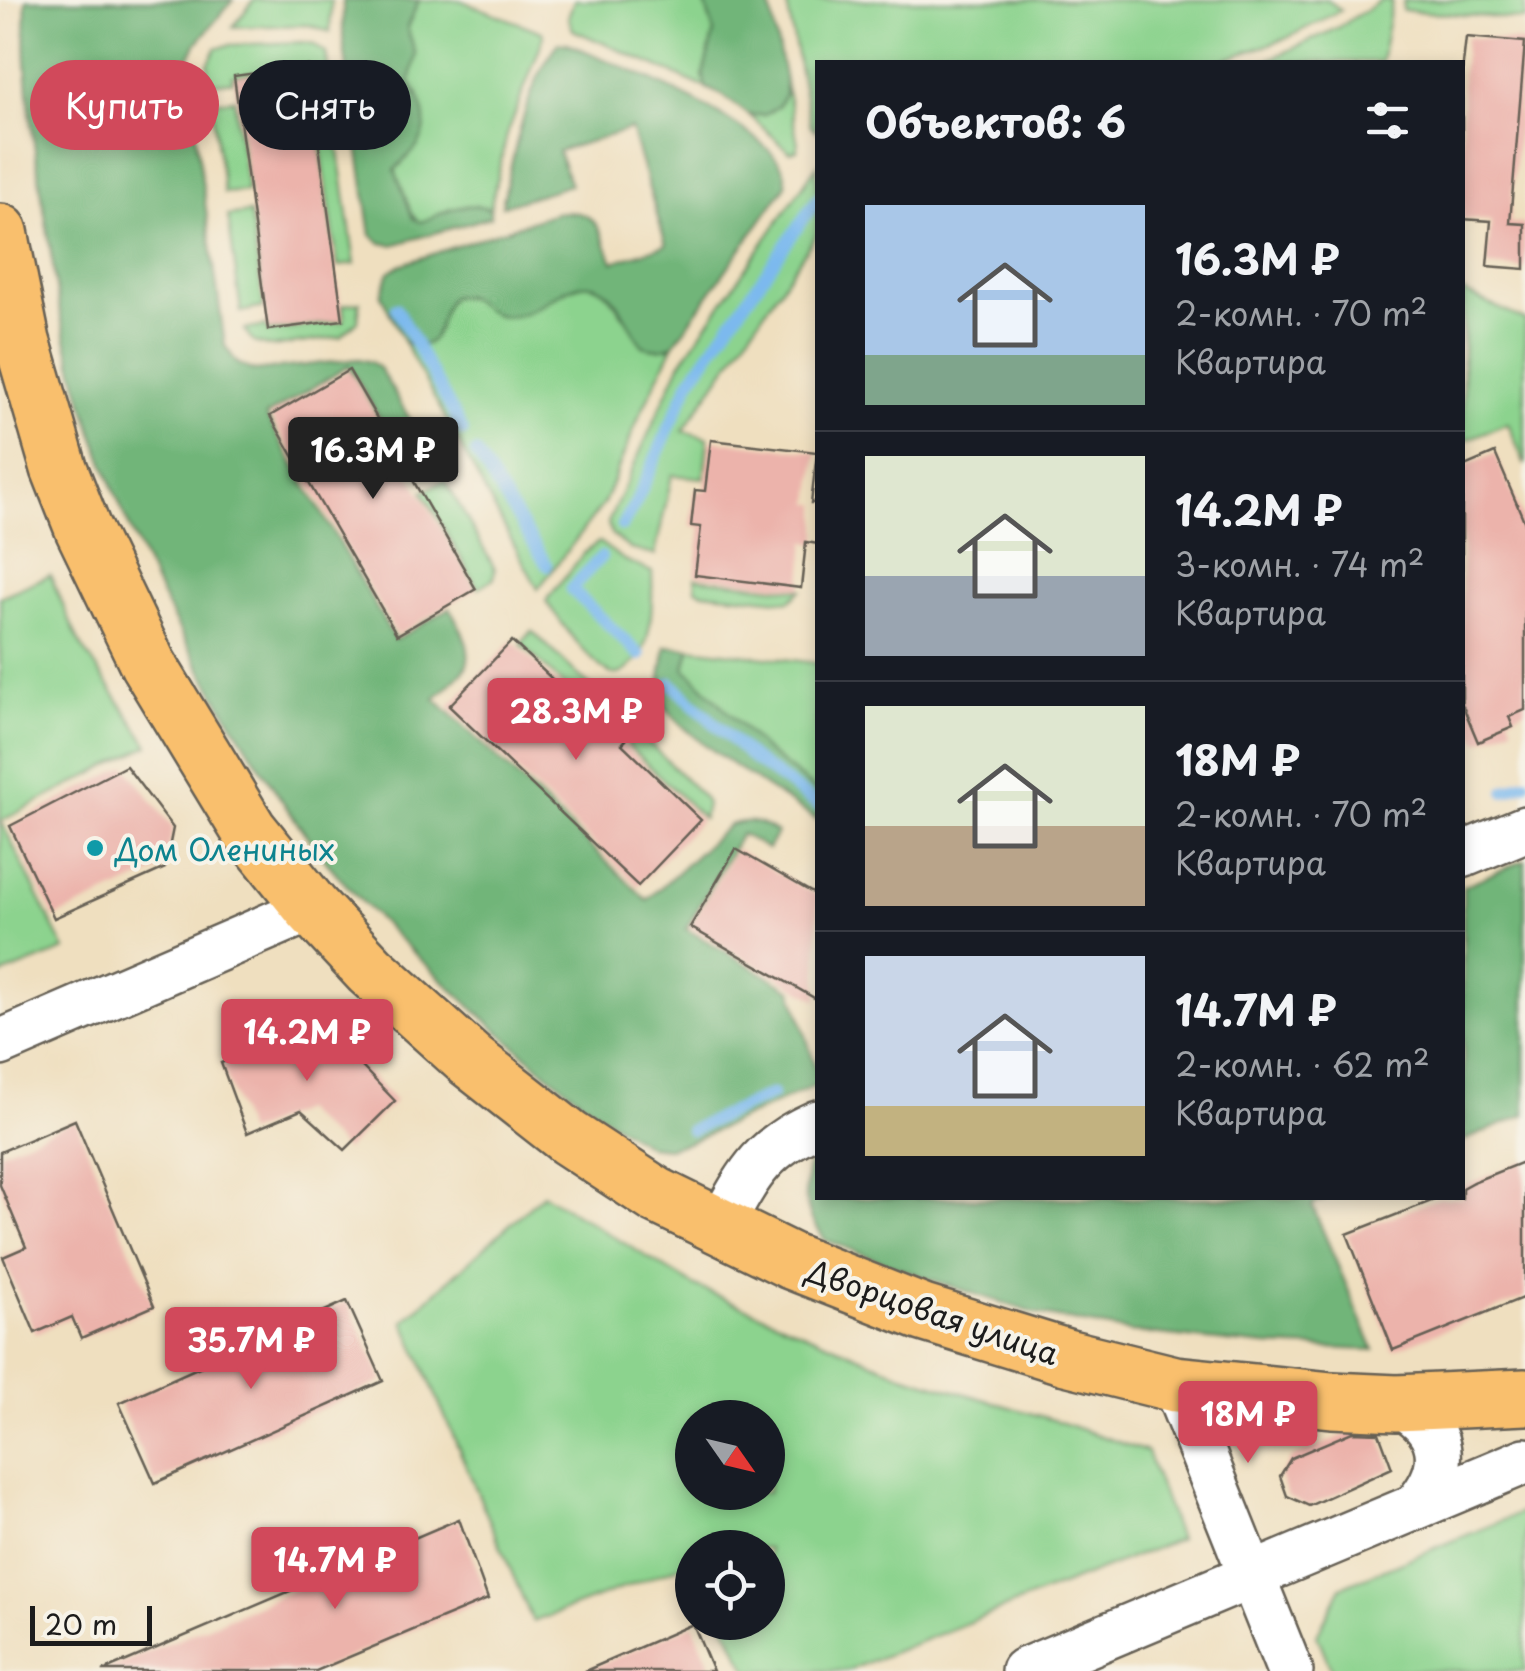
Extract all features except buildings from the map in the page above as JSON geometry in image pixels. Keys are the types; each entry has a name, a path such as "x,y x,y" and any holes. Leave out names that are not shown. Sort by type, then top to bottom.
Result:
{"main road":[{"name":"Дворцовая улица","path":"0,232 22,340 59,468 126,626 249,830 312,908 370,970 471,1061 569,1138 656,1195 791,1262 923,1313 1066,1357 1175,1384 1332,1400 1397,1403 1525,1397"}],"street":[{"path":"1465,854 1525,829"},
{"path":"0,1042 312,908"},
{"path":"720,1225 746,1178 768,1153 786,1136 815,1124"},
{"path":"1175,1384 1290,1671"},
{"path":"1397,1403 1416,1412 1430,1428 1438,1448 1438,1470 1430,1490 1416,1506"},
{"path":"1024,1671 1525,1461"}],"green space":[{"path":"26,0 233,0 196,44 188,60 30,60 30,107"},
{"path":"254,0 331,0 330,32 309,25 233,27"},
{"path":"343,0 419,0 407,27 416,55 411,78 411,60 346,60"},
{"path":"419,0 460,0 544,36 507,135 490,209 450,209 421,223 404,199 395,170 410,155 418,94 411,84 416,55 407,27"},
{"path":"574,0 704,0 714,32 703,75 706,88 573,30 568,17"},
{"path":"704,0 769,0 785,95 765,115 749,115 706,88 703,75 714,32"},
{"path":"786,0 1328,0 1341,10 1285,39 1224,60 815,60 815,130 811,126"},
{"path":"1382,0 1392,1 1381,60 1268,60 1335,29"},
{"path":"1404,0 1525,0 1525,20 1402,10"},
{"path":"303,42 326,53 327,60 239,60 239,75 232,76 233,81 219,83 219,60 210,60 216,49 228,45"},
{"path":"559,43 657,82 731,122 761,143 781,164 786,185 670,346 643,346 615,300 588,284 575,286 522,314 507,317 492,313 466,296 451,297 432,339 417,345 404,342 381,295 389,272 400,265 555,213 589,217 600,230 613,262 666,245 631,129 558,151 570,185 502,206 529,99"},
{"path":"785,81 798,143 797,150 790,152 749,115 765,115 785,95"},
{"path":"411,84 423,108 425,125 413,152 395,170 413,218 421,222 455,208 472,206 490,209 490,217 393,245 381,243 371,235 359,150 411,150"},
{"path":"234,99 247,191 224,193 218,150 219,101"},
{"path":"198,150 225,346 237,363 254,371 359,359 380,369 423,441 401,454 349,366 266,416 395,640 450,608 465,638 467,663 435,699 647,900 729,825 754,822 777,833 768,849 741,834 686,929 792,990 815,1065 815,1086 687,1143 667,1148 649,1146 580,1100 476,1011 326,861 273,787 208,682 132,534 92,430 62,322 35,151"},
{"path":"321,150 339,150 355,264 338,266"},
{"path":"815,168 815,237 683,431 708,438 704,478 672,475 655,555 630,549 611,534 608,523 680,364"},
{"path":"250,213 264,307 241,312 228,216"},
{"path":"589,284 606,294 639,330 668,348 674,344 604,503 538,589 404,342 410,345 451,297 517,314"},
{"path":"1465,293 1525,320 1525,465 1508,423 1465,440"},
{"path":"360,302 358,321 341,337 272,347 253,342 244,330 266,326 268,332 344,321 343,305"},
{"path":"445,480 495,569 494,578 478,588 423,492"},
{"path":"599,542 624,560 652,572 646,642 636,660 620,674 608,672 591,658 546,601 585,552"},
{"path":"50,575 79,642 149,745 1,821 65,950 0,976 0,597"},
{"path":"695,578 801,590 789,601 702,592 696,589"},
{"path":"532,631 613,708 606,716 595,707 591,711 521,644"},
{"path":"666,646 690,648 685,668 766,751 815,789 815,819 687,730 663,701"},
{"path":"690,648 815,663 815,789 766,751 685,668"},
{"path":"631,725 703,797 703,818 628,746 630,741 623,733"},
{"path":"1525,860 1525,1115 1465,1140 1465,885"},
{"path":"815,1157 815,1200 1323,1200 1312,1205 1374,1350 1266,1346 1130,1332 1037,1314 825,1240 811,1218 805,1197 807,1169"},
{"path":"543,1194 695,1286 903,1375 1147,1452 1179,1539 846,1671 748,1671 732,1640 785,1640 785,1530 675,1530 675,1568 533,1622 404,1321"},
{"path":"1525,1511 1525,1671 1332,1671 1317,1635 1341,1587"}],"waterway":[{"path":"622,526 690,381 815,202"},
{"path":"396,308 463,431"},
{"path":"476,453 547,565"},
{"path":"601,557 571,589 640,655"},
{"path":"671,683 753,759 815,803"},
{"path":"1505,791 1525,783"},
{"path":"691,1130 772,1094"}],"place":[{"name":"Дом Олениных","path":"95,848"}]}
